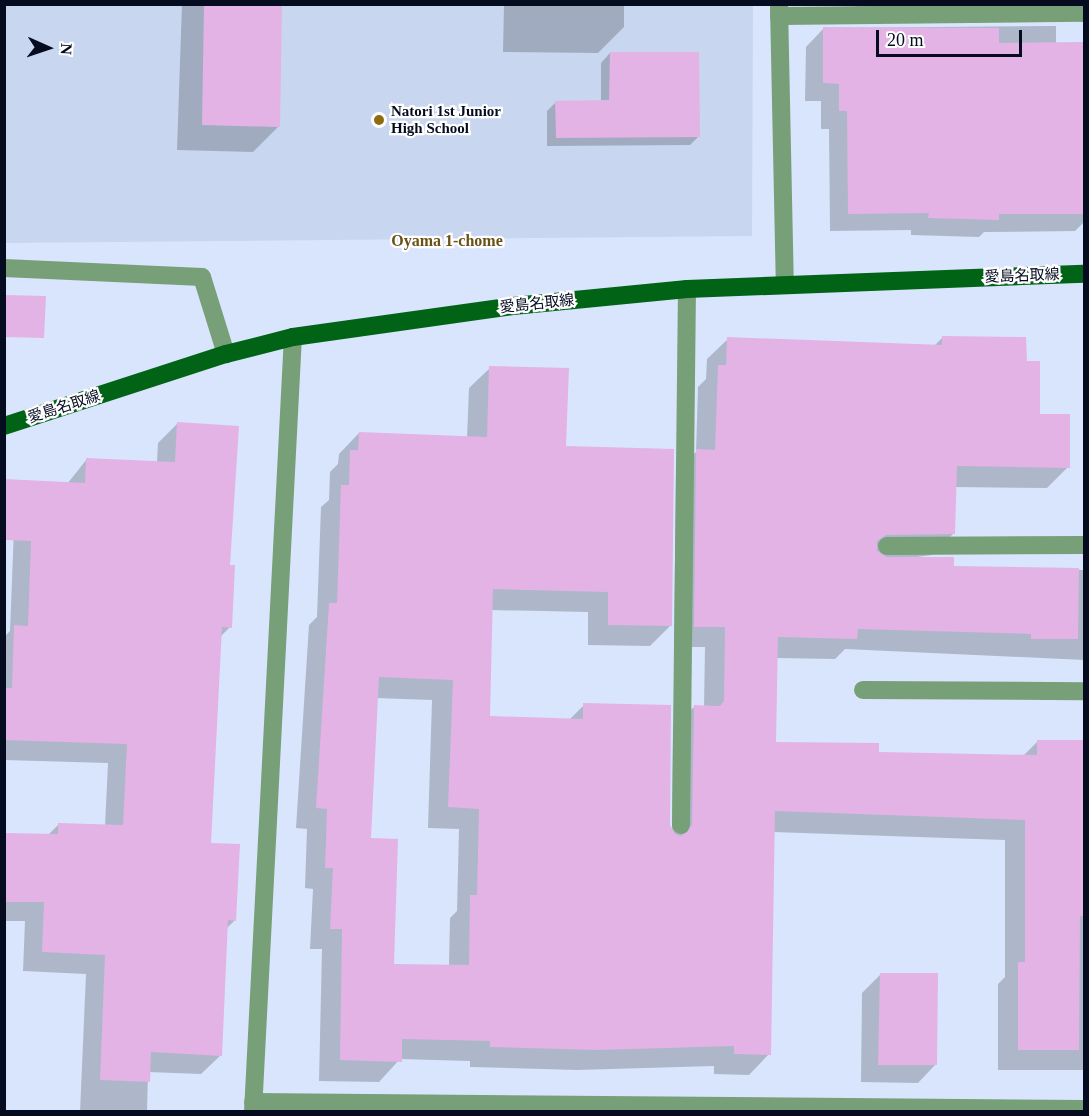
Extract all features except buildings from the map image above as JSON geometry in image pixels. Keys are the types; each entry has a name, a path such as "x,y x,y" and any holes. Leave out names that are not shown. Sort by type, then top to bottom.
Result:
{"main road":[{"name":"愛島名取線","path":"4,426 226,354 293,337 513,306 687,289 1084,274"}],"street":[{"path":"784,285 779,10 1083,13 1083,4"},
{"path":"4,268 202,277 226,354"},
{"path":"681,825 687,289"},
{"path":"293,337 253,1107 1084,1110"},
{"path":"887,546 1084,545"},
{"path":"863,690 1084,690"}],"shaded area":[{"name":"Natori 1st Junior High School","path":"4,5 753,5 752,236 5,243"}],"place":[{"name":"Natori 1st Junior High School","path":"379,120"}],"district":[{"name":"Oyama 1-chome","path":"447,241"}]}
